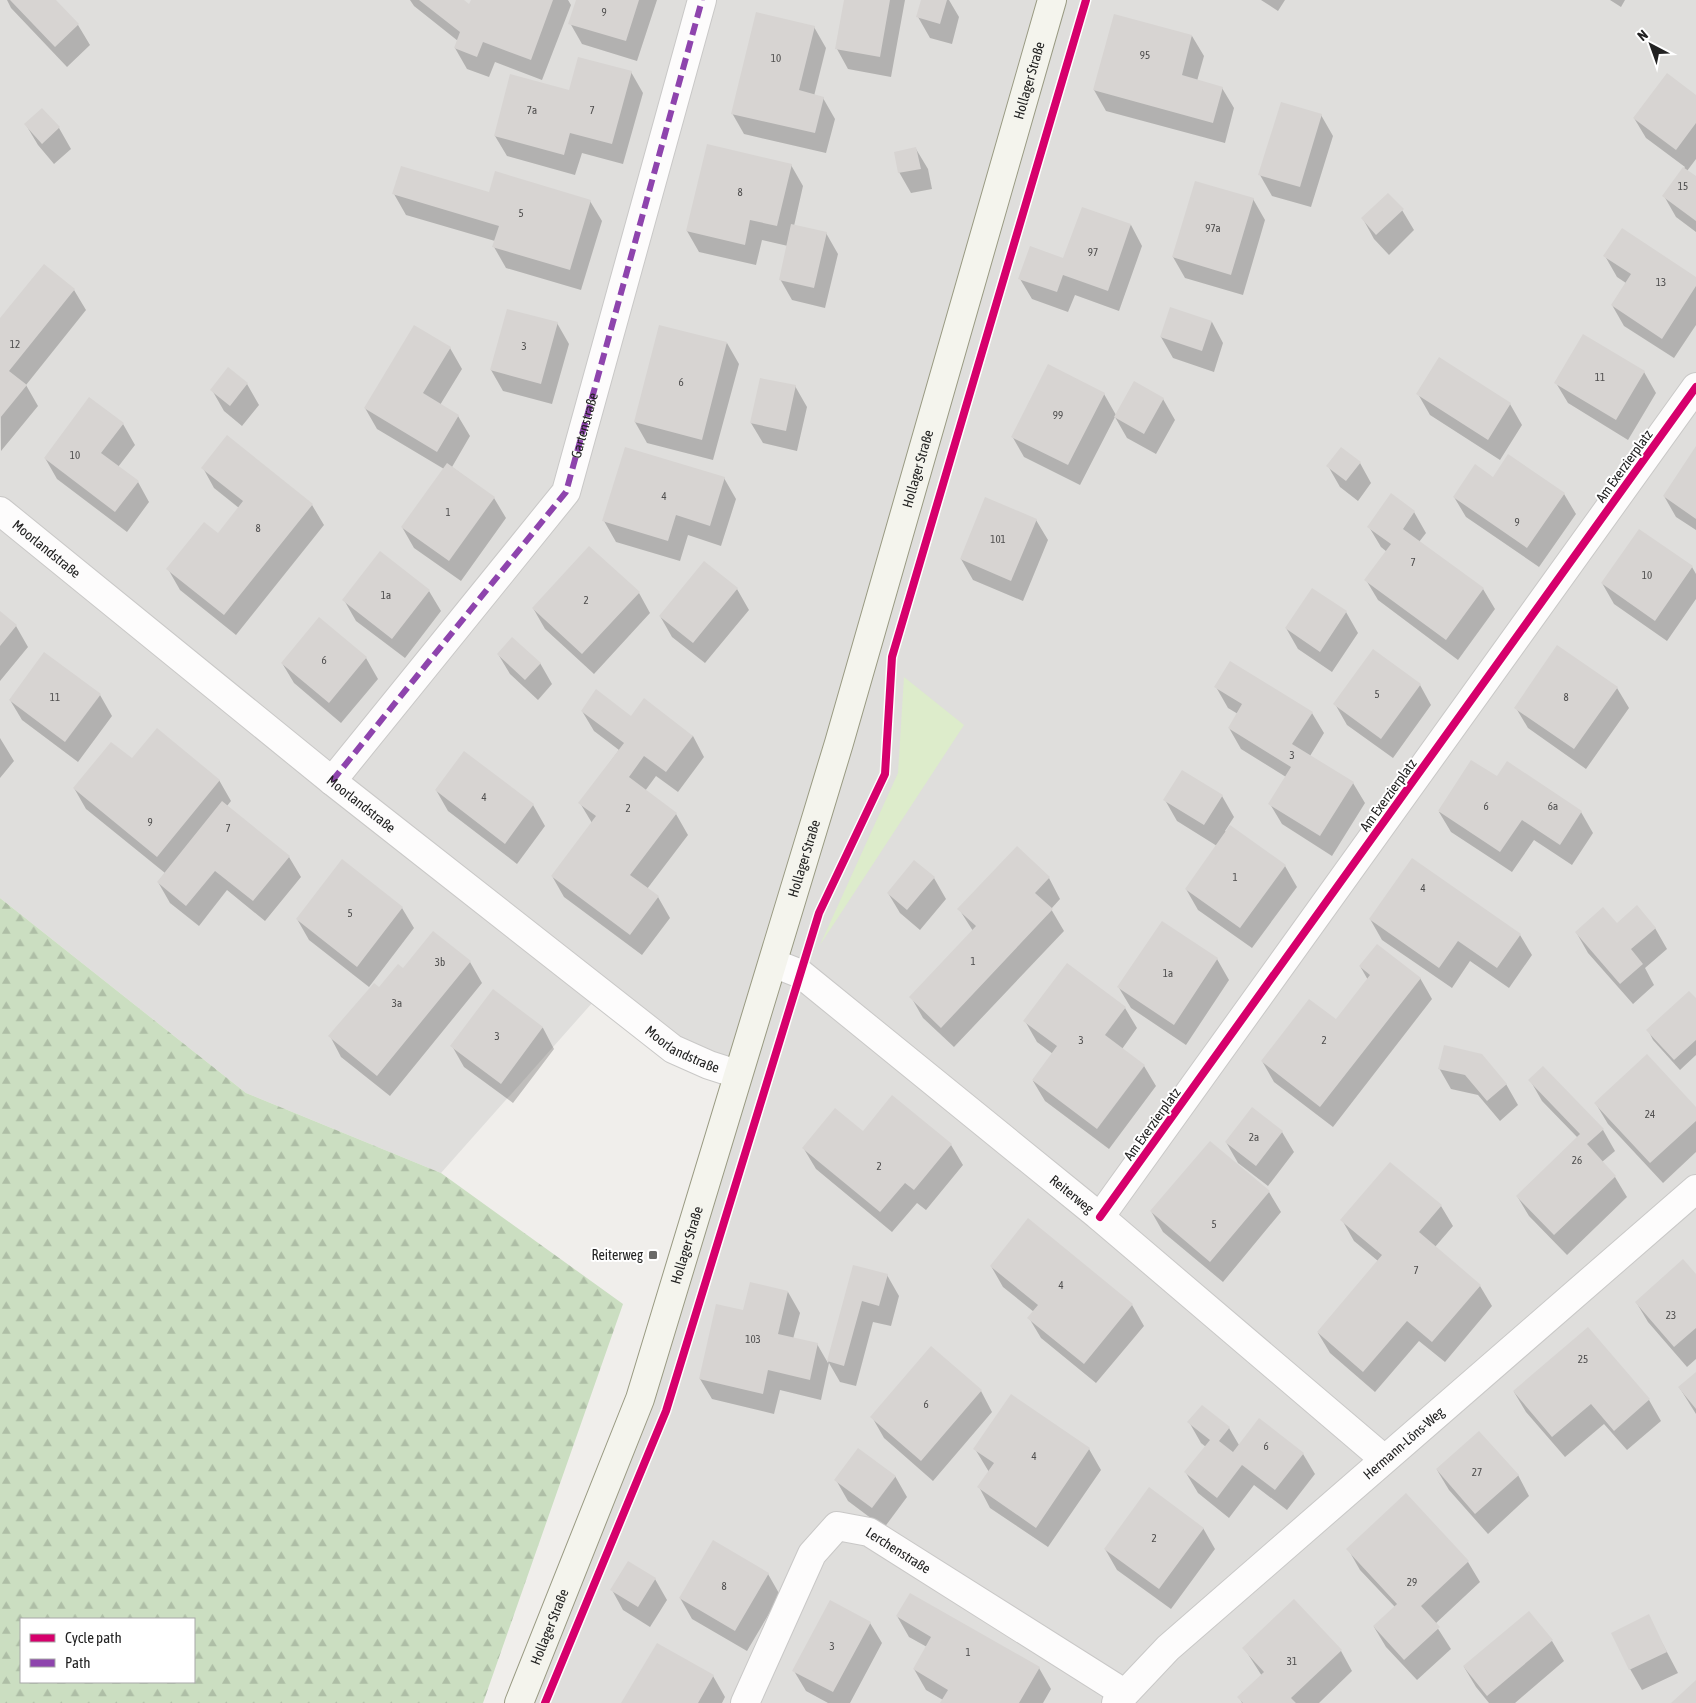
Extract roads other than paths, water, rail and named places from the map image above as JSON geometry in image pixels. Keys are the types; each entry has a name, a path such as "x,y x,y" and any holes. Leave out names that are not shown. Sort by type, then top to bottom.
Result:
{"main road":[{"name":"Hollager Straße","path":"519,1703 640,1399 737,1074 773,963 933,419 1052,0"}],"street":[{"name":"Gartenstraße","path":"332,781 566,492 702,0"},
{"name":"Am Exerzierplatz","path":"1100,1217 1696,387"},
{"name":"Moorlandstraße","path":"0,511 332,781 673,1048 709,1065 737,1074"},
{"name":"Reiterweg","path":"773,963 801,974 1100,1217 1384,1459"},
{"name":"Hermann-Löns-Weg","path":"1120,1698 1168,1648 1696,1189"},
{"name":"Lerchenstraße","path":"745,1703 812,1554 837,1526 869,1532 1120,1698"}],"place":[{"name":"Reiterweg","path":"653,1255"}]}
